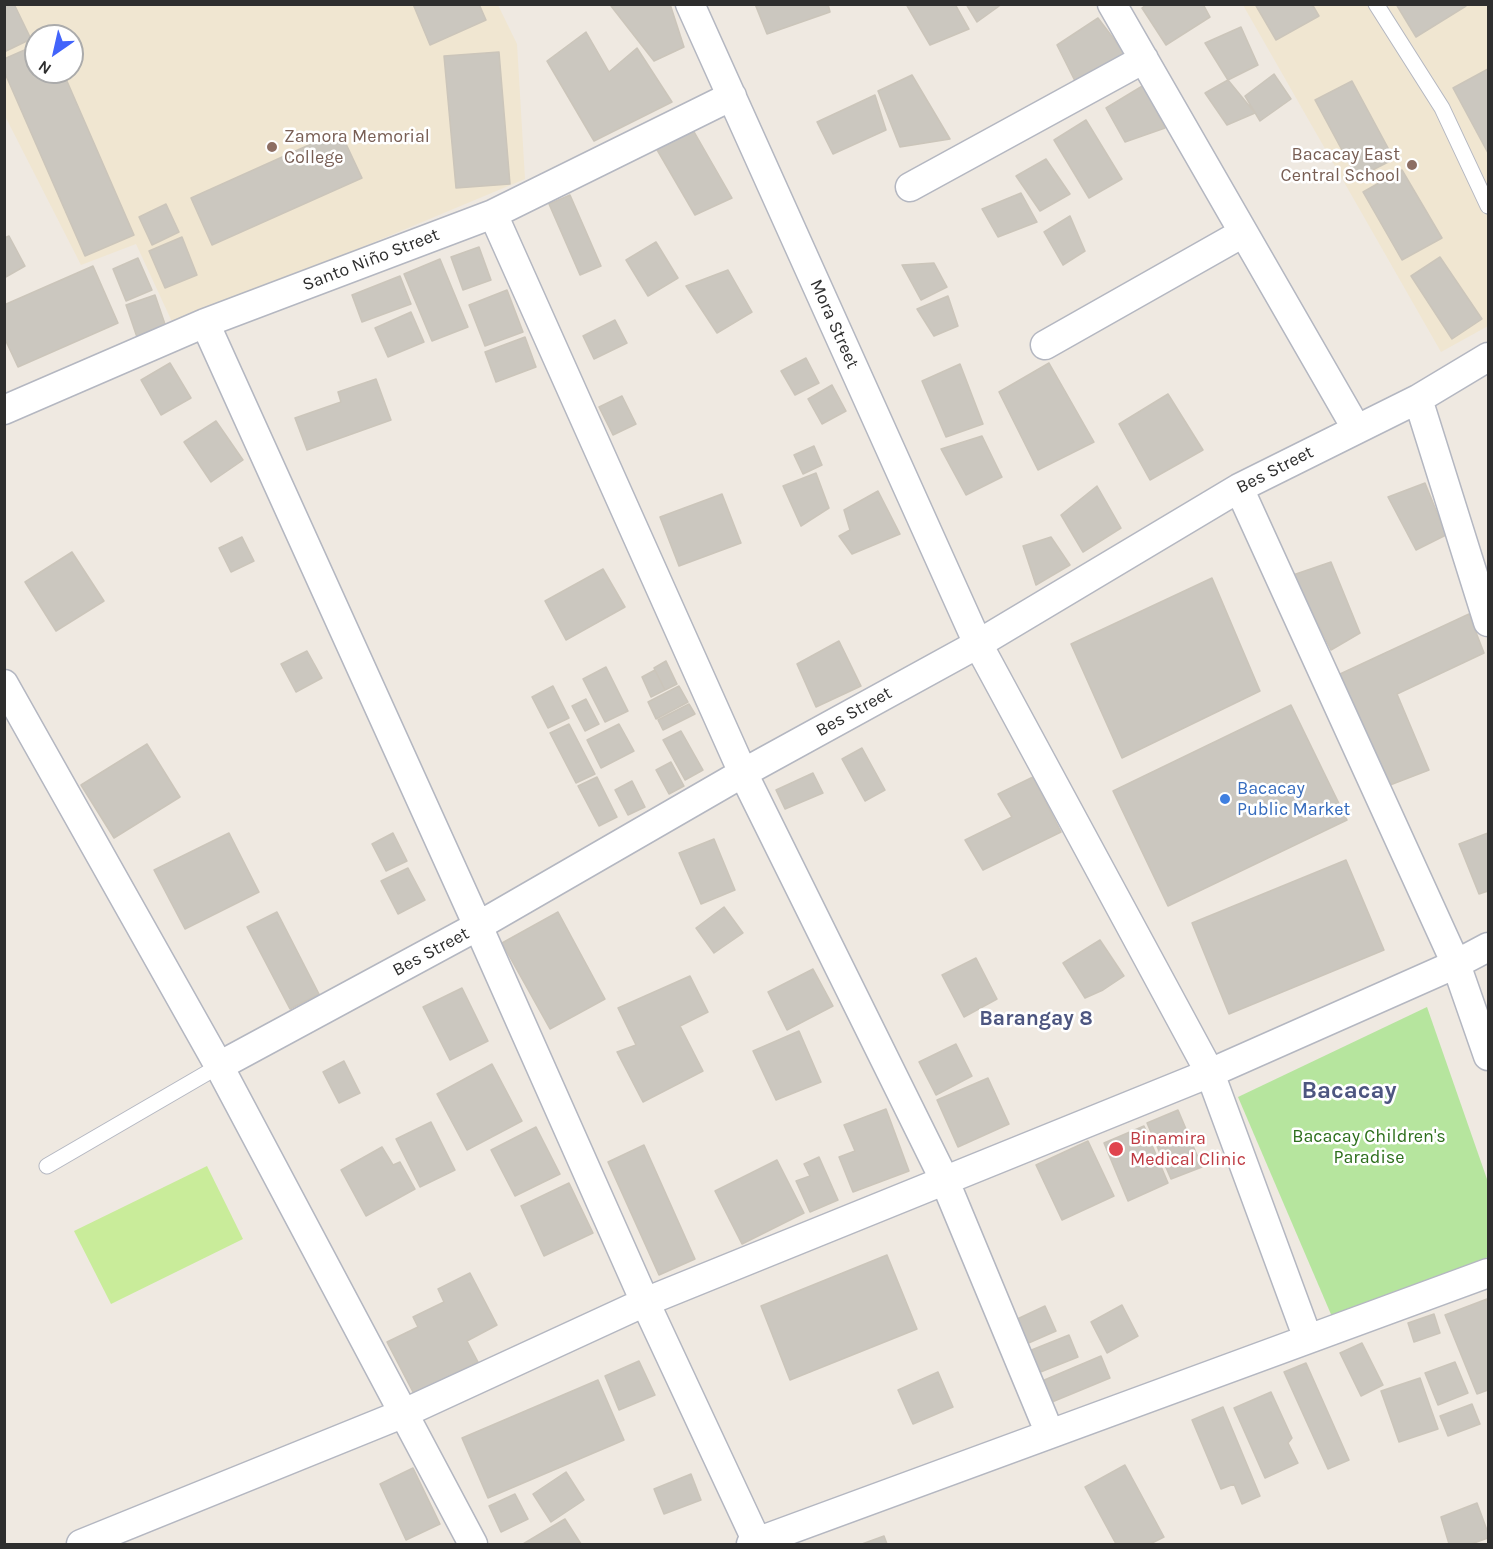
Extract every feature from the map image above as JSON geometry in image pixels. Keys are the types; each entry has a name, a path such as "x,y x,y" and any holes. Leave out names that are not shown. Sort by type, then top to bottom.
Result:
{"street":[{"name":"Mora Street","path":"690,4 978,645 1210,1073 1308,1339"},
{"path":"1112,4 1356,428"},
{"path":"910,187 1144,59"},
{"name":"Santo Niño Street","path":"5,408 204,323 493,213 732,96"},
{"path":"493,213 743,773 944,1179 1050,1434"},
{"path":"1045,345 1243,233"},
{"path":"204,323 756,1544 1488,1273"},
{"name":"Bes Street","path":"219,1066 478,926 743,773 978,645 1239,488 1418,399 1488,357"},
{"path":"1418,399 1488,622"},
{"path":"1239,488 1456,964 1488,1056"},
{"path":"4,684 219,1066 472,1545"},
{"path":"81,1545 402,1414 645,1302 1210,1073 1456,964 1488,947"}],"lane":[{"path":"1376,4 1442,108 1488,206"},
{"path":"47,1166 219,1066"}],"shaded area":[{"name":"Zamora Memorial College","path":"5,5 498,5 517,44 525,179 174,326 136,244 81,265 5,116"},
{"name":"Bacacay East Central School","path":"1243,5 1488,5 1488,326 1441,352"}],"green space":[{"name":"Bacacay Children's Paradise","path":"1427,1007 1488,1182 1488,1257 1333,1319 1238,1097"},
{"path":"207,1166 243,1239 111,1304 74,1231"}],"building":[{"path":"4,4 14,4 24,25 24,42 4,52"},
{"path":"413,4 479,4 486,20 430,45"},
{"path":"670,4 684,47 654,61 611,6"},
{"path":"755,4 828,4 830,12 767,34"},
{"path":"906,4 955,4 969,29 930,45"},
{"path":"966,4 1002,4 977,22"},
{"path":"1147,4 1203,4 1210,17 1166,45 1142,8"},
{"path":"1255,4 1312,4 1319,16 1276,40"},
{"path":"1396,4 1465,4 1466,6 1416,37"},
{"path":"1098,18 1126,55 1075,81 1057,45"},
{"path":"1241,27 1258,65 1228,80 1205,43"},
{"path":"586,32 609,72 637,48 672,102 594,141 547,61"},
{"path":"24,50 24,84 68,84 134,235 85,256 4,71 4,59"},
{"path":"499,52 510,184 456,188 444,56"},
{"path":"1488,69 1488,153 1453,88"},
{"path":"1274,74 1291,99 1260,121 1245,96"},
{"path":"912,75 950,139 900,147 878,91"},
{"path":"1228,80 1255,113 1227,125 1205,93"},
{"path":"1352,81 1394,159 1357,178 1315,100"},
{"path":"1144,85 1165,128 1125,142 1106,108"},
{"path":"875,95 886,130 833,154 817,122"},
{"path":"1086,120 1122,179 1089,198 1054,140"},
{"path":"693,130 732,198 695,215 656,148"},
{"path":"340,131 362,178 212,245 191,198"},
{"path":"1046,159 1070,194 1040,211 1016,176"},
{"path":"1402,170 1442,238 1402,260 1363,192"},
{"path":"1021,193 1037,222 998,237 982,209"},
{"path":"570,195 601,266 580,275 549,204"},
{"path":"166,204 179,232 152,245 139,217"},
{"path":"1070,216 1085,251 1063,265 1044,232"},
{"path":"9,236 25,266 4,278 4,238"},
{"path":"182,237 197,275 165,288 149,251"},
{"path":"656,242 678,278 648,296 626,260"},
{"path":"479,247 491,280 463,290 451,257"},
{"path":"1440,257 1482,319 1452,339 1411,276"},
{"path":"138,258 152,290 126,301 113,269"},
{"path":"440,259 468,327 432,341 404,274"},
{"path":"934,263 947,287 921,300 902,265"},
{"path":"93,266 118,323 18,367 4,337 4,305"},
{"path":"728,270 752,312 717,333 686,286"},
{"path":"400,276 411,304 362,322 352,295"},
{"path":"507,290 523,332 485,346 469,305"},
{"path":"155,295 168,333 139,343 126,305"},
{"path":"948,296 958,326 934,336 917,309"},
{"path":"411,312 424,342 388,357 375,328"},
{"path":"615,320 627,343 594,359 583,336"},
{"path":"525,337 536,367 496,382 485,352"},
{"path":"806,358 819,383 795,395 781,371"},
{"path":"170,363 191,398 161,415 141,380"},
{"path":"1049,363 1094,442 1038,470 999,392"},
{"path":"960,364 983,424 946,437 922,381"},
{"path":"376,379 391,420 307,450 295,418 341,402 338,392"},
{"path":"832,385 846,411 822,424 808,399"},
{"path":"1168,394 1203,450 1150,480 1119,424"},
{"path":"622,396 636,424 613,435 599,407"},
{"path":"216,421 243,460 211,482 184,442"},
{"path":"982,436 1002,477 966,495 941,449"},
{"path":"814,446 822,465 803,474 794,455"},
{"path":"816,473 829,508 801,526 783,486"},
{"path":"1425,483 1446,535 1416,550 1388,497"},
{"path":"1097,486 1121,528 1083,552 1061,515"},
{"path":"878,491 900,534 852,554 839,536 850,530 844,510"},
{"path":"722,494 741,543 679,566 660,517"},
{"path":"242,537 254,561 231,572 219,548"},
{"path":"1051,537 1070,565 1036,585 1023,546"},
{"path":"72,552 104,601 56,631 25,582"},
{"path":"1331,562 1360,633 1331,650 1293,575"},
{"path":"603,569 625,607 566,640 545,601"},
{"path":"1212,578 1260,691 1122,758 1071,644"},
{"path":"1469,614 1484,653 1397,694 1429,770 1390,785 1340,674"},
{"path":"839,641 861,686 816,707 797,664"},
{"path":"307,651 322,678 296,692 281,664"},
{"path":"666,661 677,684 665,690 654,668"},
{"path":"606,667 628,711 605,722 583,679"},
{"path":"655,670 665,690 651,697 642,677"},
{"path":"553,686 569,718 548,728 532,697"},
{"path":"679,686 688,702 656,719 648,702"},
{"path":"586,699 599,724 585,731 572,706"},
{"path":"689,704 695,714 663,730 658,720"},
{"path":"1291,705 1347,820 1168,906 1113,791"},
{"path":"569,724 595,774 576,783 550,733"},
{"path":"619,724 634,751 601,768 587,740"},
{"path":"681,731 703,770 685,780 663,740"},
{"path":"147,744 180,797 114,838 81,785"},
{"path":"862,748 885,790 865,801 842,759"},
{"path":"671,762 684,786 669,794 656,770"},
{"path":"813,773 823,793 785,809 776,790"},
{"path":"597,777 617,817 599,826 578,786"},
{"path":"1033,777 1061,832 983,870 965,840 1012,817 998,794"},
{"path":"632,781 645,807 628,815 615,790"},
{"path":"229,833 259,892 185,929 154,870"},
{"path":"393,833 407,861 386,871 372,844"},
{"path":"1488,833 1488,891 1479,894 1459,844"},
{"path":"714,839 735,890 701,904 679,853"},
{"path":"1346,860 1384,950 1229,1014 1192,923"},
{"path":"408,868 425,900 398,914 381,881"},
{"path":"724,907 743,933 714,953 696,928"},
{"path":"277,912 319,994 290,1009 247,927"},
{"path":"558,912 605,999 550,1029 502,943"},
{"path":"1100,940 1124,976 1103,990 1085,998 1063,963"},
{"path":"976,958 997,999 964,1017 942,975"},
{"path":"813,969 833,1006 787,1030 768,992"},
{"path":"690,976 708,1012 680,1026 703,1071 643,1102 617,1052 636,1045 618,1008"},
{"path":"462,988 488,1041 450,1060 423,1007"},
{"path":"799,1031 821,1082 776,1100 753,1051"},
{"path":"956,1044 972,1076 936,1095 919,1062"},
{"path":"344,1061 360,1093 339,1103 323,1072"},
{"path":"492,1064 522,1121 467,1150 437,1094"},
{"path":"988,1078 1009,1124 958,1147 937,1100"},
{"path":"886,1109 909,1171 853,1192 839,1157 855,1151 844,1125"},
{"path":"1178,1110 1202,1167 1171,1179 1147,1123"},
{"path":"431,1122 455,1170 420,1187 396,1139"},
{"path":"1144,1126 1168,1183 1128,1201 1104,1143"},
{"path":"536,1127 560,1174 515,1196 491,1150"},
{"path":"1088,1141 1114,1196 1062,1220 1036,1165"},
{"path":"644,1145 695,1259 659,1275 608,1162"},
{"path":"382,1147 393,1165 400,1162 415,1189 366,1216 341,1170"},
{"path":"819,1157 838,1200 810,1212 796,1181 810,1176 804,1164"},
{"path":"777,1160 804,1213 742,1244 715,1191"},
{"path":"569,1183 593,1233 544,1256 521,1206"},
{"path":"887,1255 917,1329 790,1380 761,1306"},
{"path":"470,1273 497,1325 467,1341 478,1362 414,1394 387,1342 418,1327 413,1317 444,1302 438,1289"},
{"path":"1487,1299 1488,1390 1477,1394 1445,1315"},
{"path":"1122,1305 1138,1336 1107,1353 1091,1322"},
{"path":"1045,1306 1056,1331 1024,1345 1013,1321"},
{"path":"1434,1314 1440,1333 1414,1342 1408,1323"},
{"path":"1069,1335 1078,1357 1033,1375 1024,1353"},
{"path":"1362,1343 1383,1385 1361,1396 1340,1353"},
{"path":"1101,1356 1110,1378 1052,1402 1042,1381"},
{"path":"639,1361 655,1395 619,1410 605,1376"},
{"path":"1455,1362 1468,1393 1438,1405 1425,1373"},
{"path":"1306,1363 1349,1460 1328,1469 1284,1372"},
{"path":"938,1372 953,1407 913,1424 898,1390"},
{"path":"1420,1378 1438,1429 1399,1442 1381,1391"},
{"path":"598,1380 624,1440 488,1498 462,1438"},
{"path":"1271,1392 1292,1438 1288,1443 1298,1463 1265,1478 1234,1408"},
{"path":"1472,1404 1480,1424 1448,1436 1440,1416"},
{"path":"1223,1407 1260,1496 1242,1504 1234,1484 1221,1489 1192,1420"},
{"path":"1125,1465 1164,1537 1150,1544 1116,1544 1085,1487"},
{"path":"413,1468 440,1524 406,1540 380,1484"},
{"path":"566,1472 584,1500 551,1522 533,1494"},
{"path":"691,1474 701,1500 664,1514 654,1489"},
{"path":"515,1494 528,1519 501,1532 489,1506"},
{"path":"1477,1503 1488,1538 1471,1544 1449,1544 1441,1517"},
{"path":"565,1519 581,1544 523,1544 553,1526"},
{"path":"884,1536 887,1544 862,1544"}],"place":[{"name":"Zamora Memorial College","path":"272,147"},
{"name":"Bacacay East Central School","path":"1412,165"},
{"name":"Bacacay Public Market","path":"1225,799"},
{"name":"Binamira Medical Clinic","path":"1116,1149"}],"district":[{"name":"Barangay 8","path":"1036,1019"},
{"name":"Bacacay","path":"1349,1091"}]}
